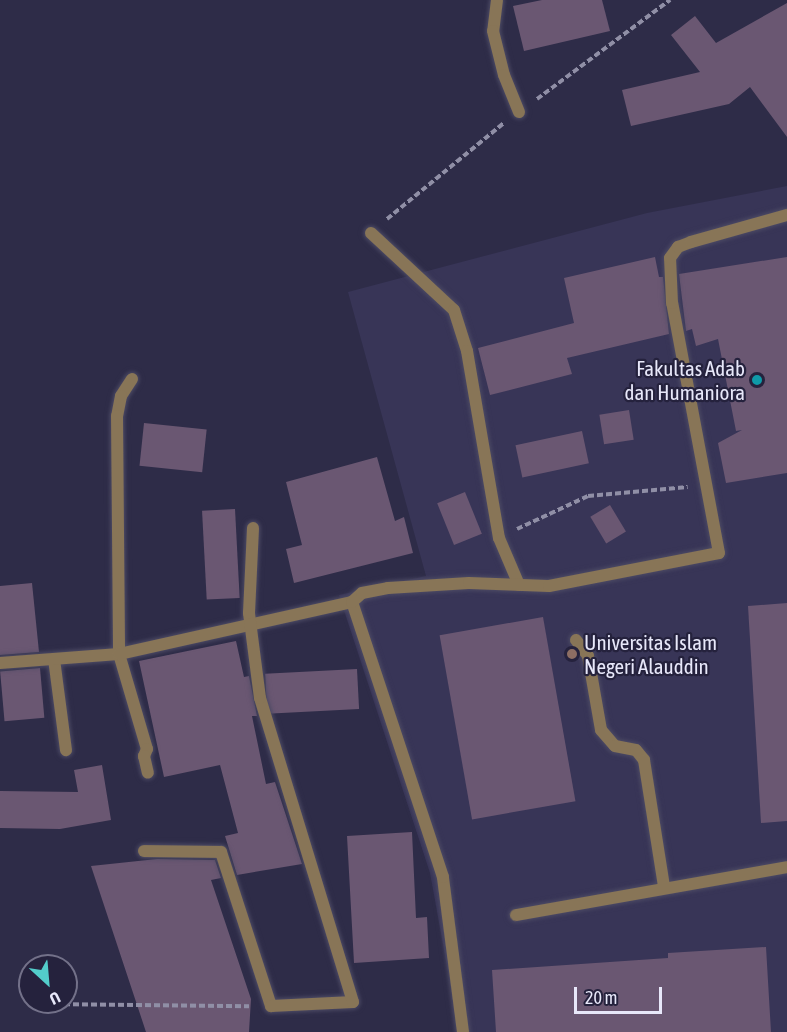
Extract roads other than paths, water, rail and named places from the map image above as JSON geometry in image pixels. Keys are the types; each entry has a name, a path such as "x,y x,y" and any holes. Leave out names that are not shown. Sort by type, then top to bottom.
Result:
{"street":[{"path":"496,0 493,32 504,75 519,112"},
{"path":"0,663 119,654 251,627 352,602 363,592 388,588 469,582 549,586 719,553 672,303 670,258 678,247 691,242 787,215"},
{"path":"371,233 454,310 467,351 499,538 519,585"},
{"path":"132,379 121,396 117,416 119,654 147,749 144,756 148,773"},
{"path":"144,851 221,852 271,1006 353,1002 260,698 251,627 253,528"},
{"path":"352,602 357,627 443,877 463,1032"},
{"path":"576,640 588,656 601,730 615,746 636,750 644,760 664,886"},
{"path":"54,659 66,750"},
{"path":"516,915 664,886 787,867"}],"place":[{"name":"Fakultas Adab dan Humaniora","path":"757,380"},
{"name":"Universitas Islam Negeri Alauddin","path":"572,654"}]}
